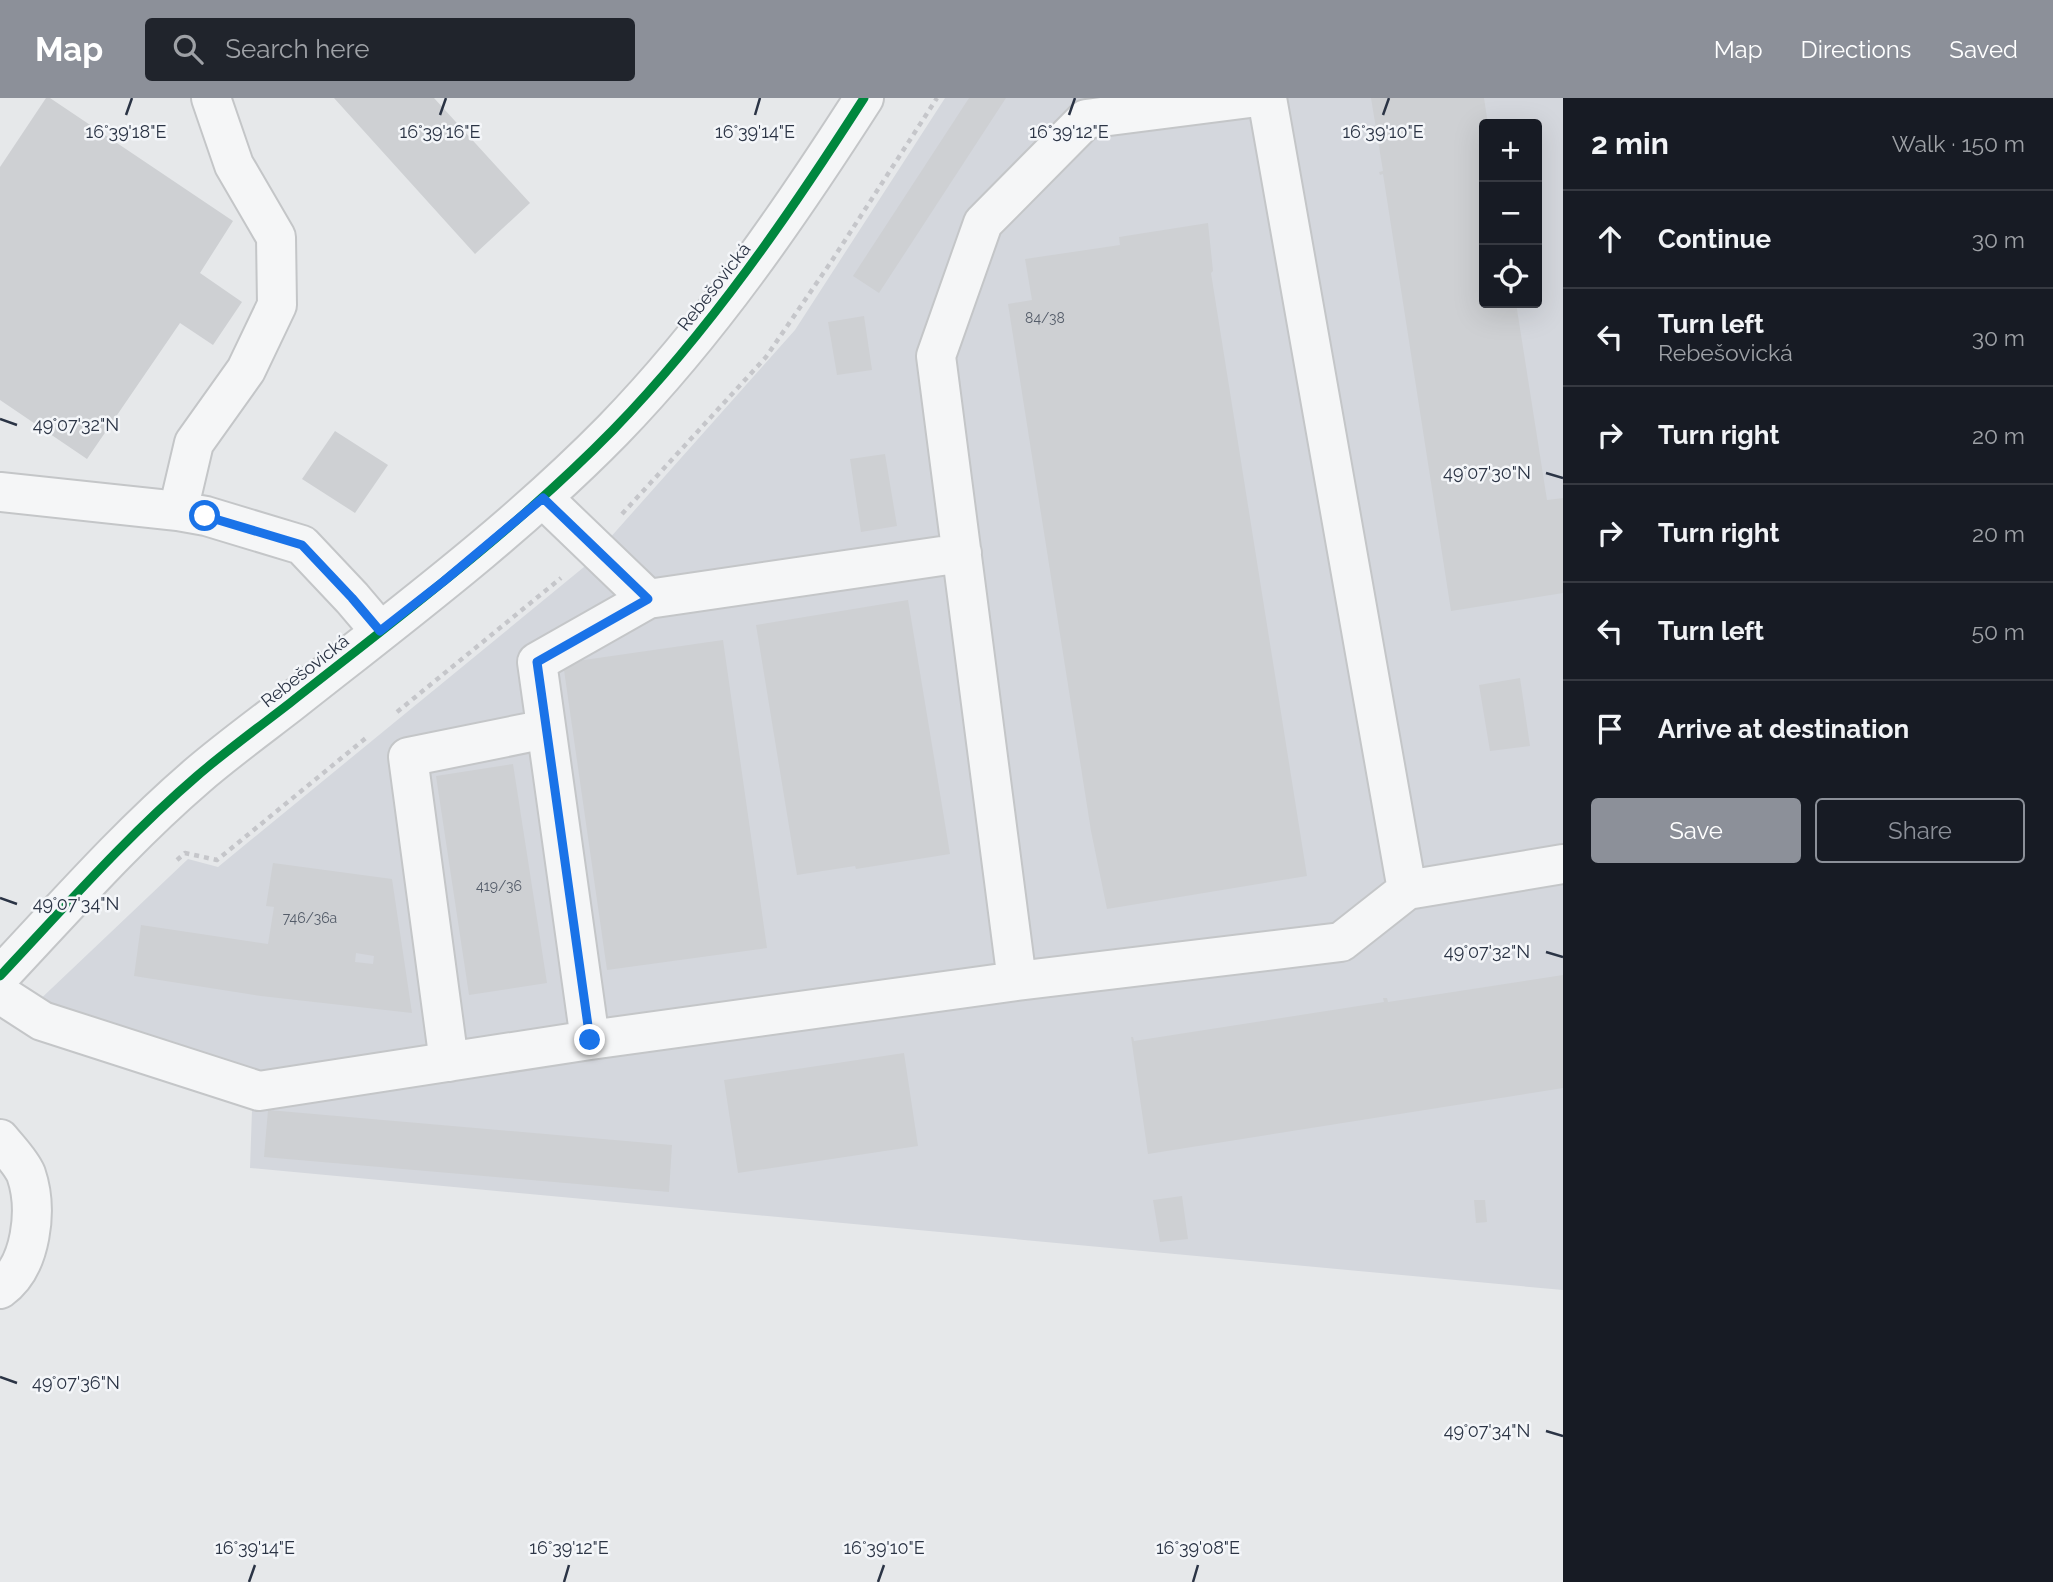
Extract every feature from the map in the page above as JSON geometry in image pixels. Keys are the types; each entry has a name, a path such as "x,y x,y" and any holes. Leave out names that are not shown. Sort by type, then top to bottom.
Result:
{"street":[{"path":"178,511 194,443 246,370 277,304 276,237 234,165 211,98"},
{"name":"Rebešovická","path":"0,976 109,861 196,777 444,581 543,498 614,429 748,271 800,198 864,98"},
{"path":"1017,981 936,356 983,223 1086,119 1250,98"},
{"path":"1267,98 1407,890"},
{"path":"0,492 178,511 205,516 302,545 380,631"},
{"path":"543,498 648,599"},
{"path":"590,1040 537,662 648,599 962,553"},
{"path":"449,1062 408,757 546,729"},
{"path":"0,993 42,1021 259,1091 590,1040 1017,981 1341,943 1407,890 1563,864"},
{"path":"0,1139 25,1171 33,1208 27,1245 11,1281 0,1289"}],"shaded area":[{"path":"945,98 1563,98 1563,1290 250,1168 252,1110 12,1026 188,859 218,867 584,567 795,330"}],"building":[{"path":"46,98 50,98 233,221 200,273 242,302 213,345 180,323 87,459 0,400 0,167"},
{"path":"334,98 434,98 530,203 475,254"},
{"path":"969,98 1006,98 879,293 853,276"},
{"path":"1371,98 1484,98 1487,119 1479,119 1479,308 1517,308 1547,500 1563,498 1563,593 1451,611 1383,174 1380,175 1379,172 1383,171"},
{"path":"1208,223 1213,271 1211,273 1307,876 1107,909 1091,831 1008,304 1032,300 1025,259 1120,245 1119,237"},
{"path":"864,316 872,370 837,375 828,322"},
{"path":"335,431 388,465 355,513 302,479"},
{"path":"885,454 897,526 861,532 850,459"},
{"path":"908,600 950,854 797,875 756,625"},
{"path":"723,640 767,948 607,970 563,663"},
{"path":"1520,678 1530,746 1490,751 1479,685"},
{"path":"513,764 547,983 469,995 436,776"},
{"path":"273,863 392,879 412,1013 261,996 134,976 141,925 268,944 274,907 266,906","holes":["356,953 374,956 373,964 355,962"]},
{"path":"1563,975 1563,1088 1148,1154 1131,1037 1134,1041 1384,1002 1383,998 1387,998 1388,1002"},
{"path":"904,1053 918,1146 738,1173 724,1080"},
{"path":"268,1110 672,1145 669,1192 264,1157"},
{"path":"1182,1196 1188,1239 1160,1242 1153,1200"},
{"path":"1474,1200 1485,1200 1487,1222 1476,1223"}],"cycle path":[{"path":"0,976 96,873 171,799 219,757 496,538 613,430 683,352 747,270 864,98"}],"route":[{"path":"205,516 302,545 380,631 543,498 648,599 537,662 590,1040"}]}
